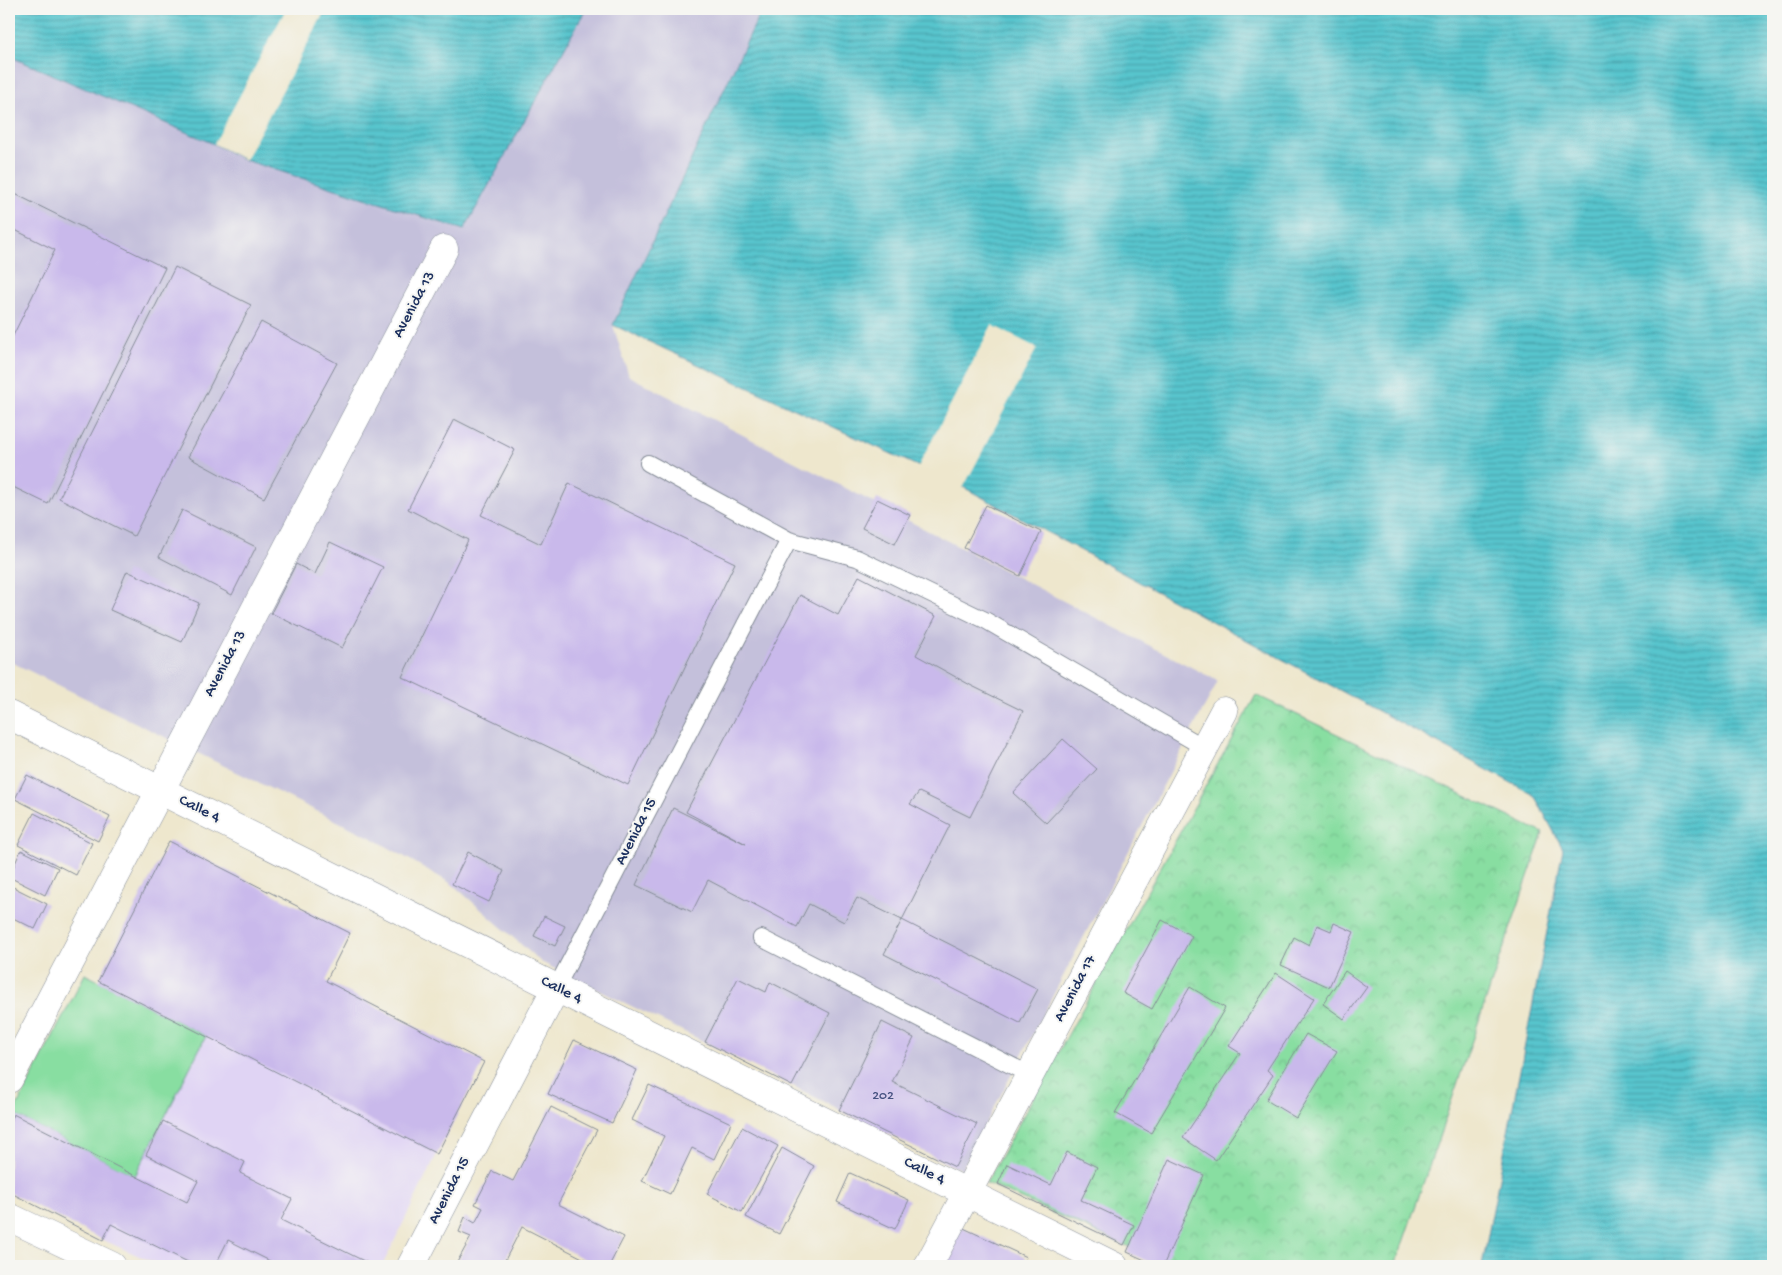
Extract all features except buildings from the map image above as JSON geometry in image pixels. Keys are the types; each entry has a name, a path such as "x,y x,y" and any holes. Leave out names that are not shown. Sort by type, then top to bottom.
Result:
{"street":[{"name":"Avenida 13","path":"9,1079 444,249"},
{"name":"Avenida 17","path":"928,1266 1224,711"},
{"name":"Calle 4","path":"9,715 1114,1266"},
{"name":"Avenida 15","path":"411,1266 556,988"},
{"path":"9,1216 112,1266"}],"lane":[{"path":"648,463 789,540 857,558 976,616 1205,748"},
{"name":"Avenida 15","path":"556,988 789,540"},
{"path":"761,938 1030,1075"}],"shaded area":[{"path":"586,9 762,9 613,325 629,376 1218,681 962,1169 541,962 452,884 372,838 9,661 9,56 214,144 245,160 463,230"},
{"path":"85,974 437,1154 382,1266 162,1266 103,1240 9,1192 9,1124"}],"green space":[{"path":"1256,695 1543,833 1395,1266 1172,1266 986,1183"},
{"path":"85,974 206,1036 135,1176 13,1114"}],"water":[{"path":"9,9 586,9 464,230 245,160 214,144 9,56"},
{"path":"762,9 1773,9 1773,1266 1482,1266 1563,849 1534,795 963,487 613,325"}],"pier":[{"path":"286,9 326,9 245,160 214,144"},
{"path":"992,325 1037,348 962,490 917,469"}]}
